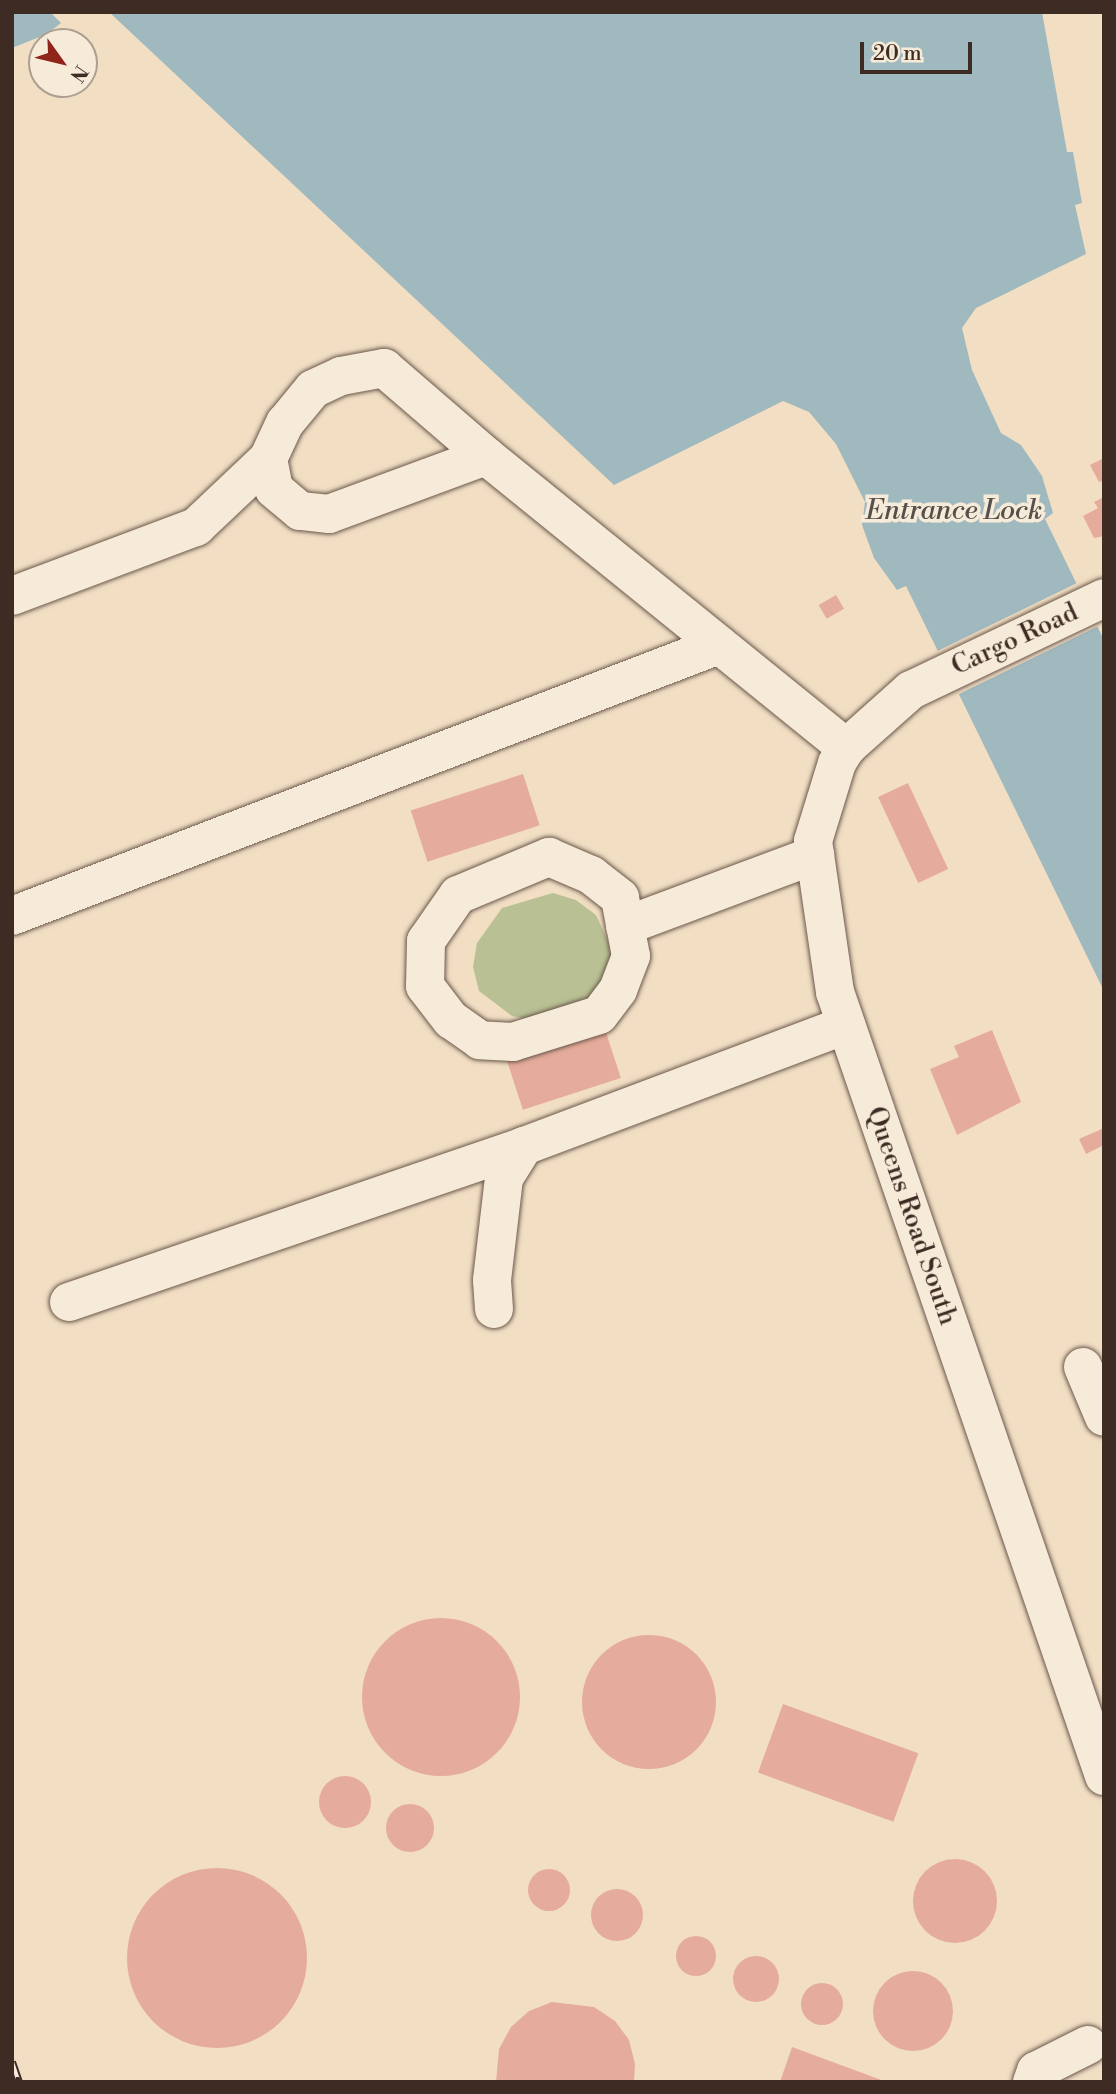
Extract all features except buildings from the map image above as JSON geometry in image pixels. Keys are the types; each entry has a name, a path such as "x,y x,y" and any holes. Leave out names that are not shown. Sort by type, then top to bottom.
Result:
{"street":[{"path":"12,596 196,527 268,459 285,423 313,389 341,376 384,368 486,456 846,748"},
{"path":"268,459 274,489 300,512 329,514 486,456"},
{"name":"Cargo Road","path":"926,682 1104,598"},
{"path":"12,916 719,645"},
{"name":"Queens Road South","path":"926,682 911,690 846,748 837,763 813,841 835,992 1089,1691 1104,1776"},
{"path":"625,926 815,855"},
{"path":"549,857 592,875 620,898 625,926 631,956 618,990 599,1015 513,1042 480,1040 451,1020 425,986 426,941 458,895 549,857"},
{"path":"69,1302 524,1146 846,1025"},
{"path":"494,1309 492,1280 504,1178 524,1146"},
{"path":"1083,1367 1104,1416"},
{"path":"1028,2078 1096,2041"},
{"path":"1075,2082 1096,2041"}],"green space":[{"path":"553,893 576,900 596,915 613,952 611,972 593,997 532,1020 512,1016 479,991 473,967 477,943 502,908"}],"water":[{"path":"12,12 50,12 61,23 55,28 28,28 28,42 12,48"},
{"name":"Entrance Lock","path":"109,12 1042,12 1067,152 1073,152 1082,203 1075,205 1086,254 976,308 962,328 972,370 1001,433 1021,445 1042,476 1053,513 1045,519 1104,640 1104,991 906,586 897,590 874,558 862,525 865,502 836,444 809,412 783,401 614,485"}],"pier":[{"path":"1079,582 1100,625 955,696 934,653"}],"railway":[{"path":"12,2062 19,2082"}]}
